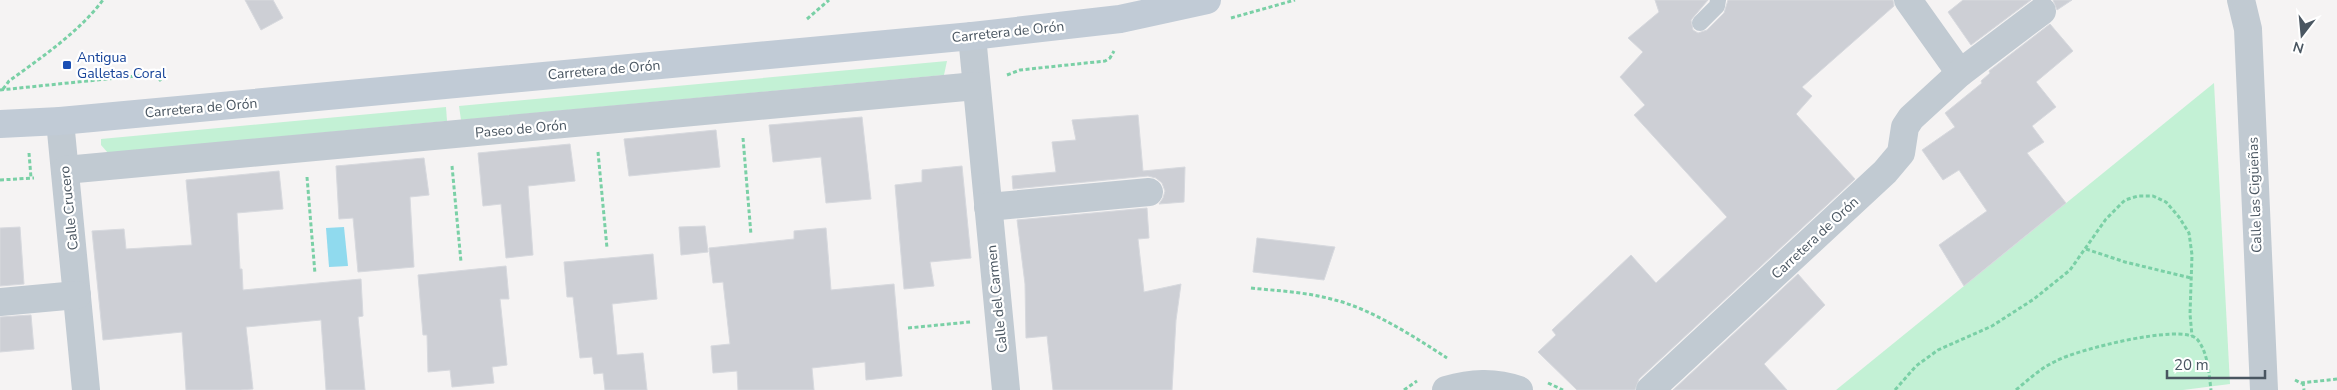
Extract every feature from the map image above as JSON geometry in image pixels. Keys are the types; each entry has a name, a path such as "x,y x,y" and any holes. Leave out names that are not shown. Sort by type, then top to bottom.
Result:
{"street":[{"name":"Carretera de Orón","path":"0,124 60,121 972,36 1120,19 1207,0"},
{"path":"1908,0 1960,73"},
{"name":"Calle las Cigüeñas","path":"2241,0 2248,29 2264,390"},
{"name":"Carretera de Orón","path":"1650,390 1885,172 1901,153 1905,127 1911,118 1960,73 2042,11"},
{"name":"Calle del Carmen","path":"972,36 1006,390"},
{"name":"Paseo de Orón","path":"65,170 976,86"},
{"name":"Calle Crucero","path":"60,121 86,390"},
{"path":"988,207 1149,192"},
{"path":"0,302 77,295"},
{"path":"1446,390 1475,383 1490,383 1519,390"}],"lane":[{"path":"1700,23 1717,6 1718,0"}],"path":[{"path":"1,91 9,81 81,24 103,0"},
{"path":"1020,70 1105,60 1110,58 1119,44"},
{"path":"1,91 24,88"},
{"path":"742,133 751,235"},
{"path":"597,145 607,248"},
{"path":"452,159 461,262"},
{"path":"306,173 315,274"},
{"path":"0,180 31,178"},
{"path":"1895,390 1916,366 1938,350 1992,326 2034,299 2070,270 2106,219 2125,200 2138,196 2154,196 2166,202 2179,217 2188,233 2192,255 2192,336"},
{"path":"2086,249 2125,262 2191,278"},
{"path":"1251,288 1312,294 1336,300 1399,328 1452,361 1475,383"},
{"name":"Calle del Carmen","path":"908,328 971,322"},
{"path":"2016,390 2035,373 2057,360 2089,348 2159,335 2192,336 2197,340 2206,360 2211,390"},
{"path":"2291,375 2292,379 2303,382 2337,379"},
{"path":"2303,382 2304,390"}],"green space":[{"path":"947,61 944,75 461,120 459,106"},
{"path":"2214,83 2230,384 2183,390 1836,390"},
{"path":"446,107 447,121 108,153 101,145 101,139"}],"water":[{"path":"344,227 348,266 329,267 326,228"}],"building":[{"path":"245,0 273,0 283,18 261,30"},
{"path":"1655,0 1708,0 1691,20 1693,30 1698,33 1707,30 1724,13 1728,0 1893,0 1894,6 1802,87 1812,96 1796,114 1855,179 1639,379 1635,390 1577,390 1538,352 1556,335 1552,330 1631,255 1656,283 1727,217 1634,115 1645,105 1620,77 1643,52 1628,38 1659,12"},
{"path":"1963,0 2031,0 1971,45 1948,12"},
{"path":"2053,0 2072,0 2057,10"},
{"path":"2050,24 2073,51 2036,82 2056,107 2032,126 2044,142 2027,153 2066,203 1964,286 1939,245 1987,211 1959,170 1943,180 1922,150 1955,127 1945,113 1982,83 1981,81 1990,73 1989,71"},
{"path":"1138,115 1143,171 1185,167 1184,202 1159,204 1165,191 1162,183 1156,178 1148,176 1013,189 1012,176 1056,172 1052,142 1076,140 1072,120"},
{"path":"862,117 871,199 826,203 821,157 773,162 769,125"},
{"path":"716,130 720,167 629,176 624,139"},
{"path":"570,144 575,181 528,186 533,255 506,258 501,204 483,206 478,153"},
{"path":"424,158 429,195 410,197 414,267 358,272 353,218 339,219 336,166"},
{"path":"962,166 971,258 930,262 934,286 904,289 895,185 922,182 922,170"},
{"path":"279,171 283,209 237,213 243,290 361,279 363,316 358,317 365,390 326,390 321,320 246,327 253,389 186,390 182,332 103,340 92,231 124,229 126,249 192,245 186,180"},
{"path":"1147,208 1149,238 1138,239 1144,292 1181,284 1176,320 1172,390 1053,390 1047,336 1026,338 1025,284 1017,220"},
{"path":"705,226 708,252 681,255 679,227"},
{"path":"20,227 24,284 0,286 0,228"},
{"path":"826,228 831,290 894,284 902,376 866,380 865,362 812,368 814,390 738,390 737,371 713,373 711,346 730,344 723,282 713,283 709,248 794,239 794,231"},
{"path":"1257,238 1335,247 1324,280 1253,272"},
{"path":"653,254 657,299 612,304 617,355 643,353 647,390 605,390 603,373 594,374 592,357 580,358 573,297 567,297 564,262"},
{"path":"506,266 509,299 500,299 507,365 492,367 494,383 452,387 450,370 428,372 427,335 423,335 418,275"},
{"path":"1798,274 1825,305 1764,364 1787,390 1673,390"},
{"path":"31,315 34,349 0,352 0,317"}],"place":[{"name":"Antigua Galletas Coral","path":"67,65"}]}
